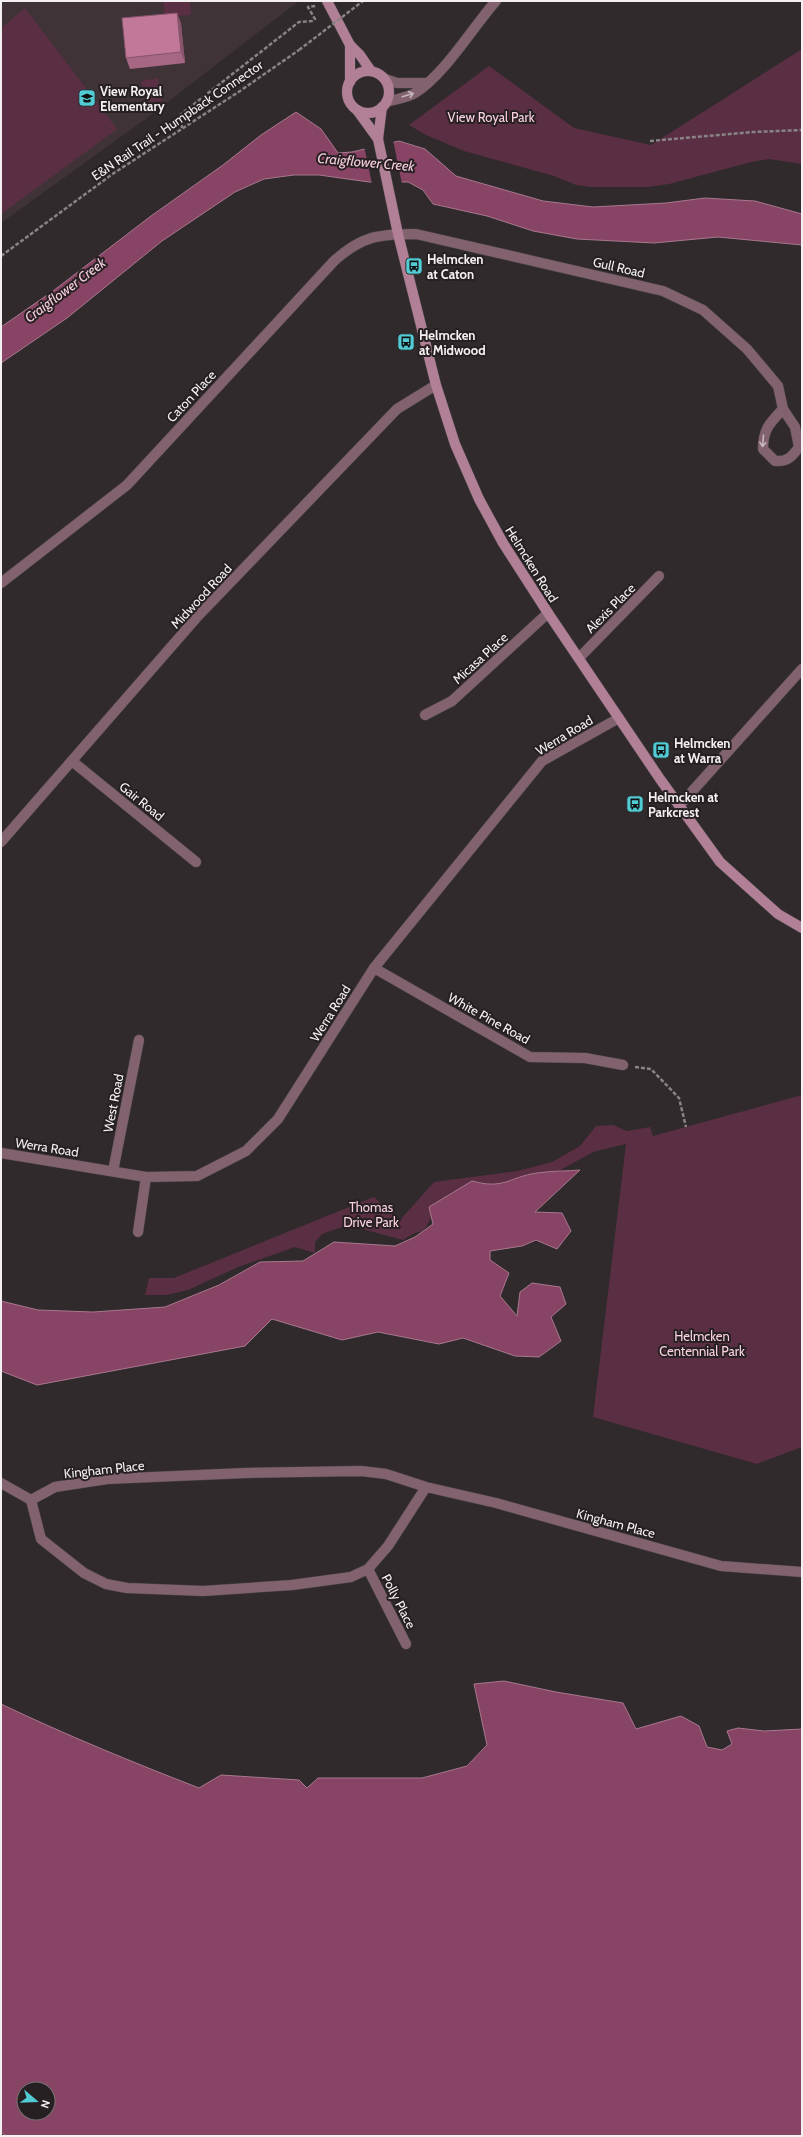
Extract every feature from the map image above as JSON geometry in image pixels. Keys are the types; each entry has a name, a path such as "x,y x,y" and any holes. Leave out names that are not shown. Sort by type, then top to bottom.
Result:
{"main road":[{"path":"328,3 350,45 360,55 371,71"},
{"path":"350,45 350,82"},
{"path":"371,71 379,74 384,79 388,86 389,95 384,105 375,112 366,113 357,110 348,97 347,89 355,75 371,71"},
{"name":"Helmcken Road","path":"384,105 378,139 398,234 436,385 455,444 479,499 503,543 548,613 679,806 720,862 778,914 802,928"},
{"name":"Helmcken Road","path":"357,110 378,139"}],"street":[{"path":"384,105 414,93 426,83 445,64 496,1"},
{"path":"384,79 397,82 426,83"},
{"name":"Gull Road","path":"398,234 416,234 663,291 703,310 747,348 778,386 784,409 795,427 799,447 793,456 785,462 775,461 763,449 763,437 769,425 784,409"},
{"name":"Caton Place","path":"1,583 127,485 334,261 351,245 377,236 398,234"},
{"name":"Midwood Road","path":"1,842 198,616 397,409 436,385"},
{"name":"Alexis Place","path":"579,658 659,576"},
{"name":"Micasa Place","path":"426,715 452,701 548,613"},
{"path":"679,806 802,669"},
{"name":"Werra Road","path":"1,1153 146,1177 197,1176 246,1151 278,1119 374,968 542,761 619,718"},
{"name":"Gair Road","path":"72,761 196,862"},
{"name":"White Pine Road","path":"374,968 530,1057 585,1058 623,1065"},
{"name":"West Road","path":"113,1172 138,1040"},
{"path":"138,1232 146,1177"},
{"name":"Kingham Place","path":"31,1500 55,1487 107,1479 344,1470 386,1474 426,1487 496,1503 720,1566 802,1572"},
{"path":"1,1483 31,1500 41,1539 84,1573 106,1584 126,1588 203,1591 292,1585 351,1577 368,1569 388,1546 426,1487"},
{"name":"Polly Place","path":"368,1569 406,1644"}],"path":[{"name":"E&N Rail Trail - Humpback Connector","path":"1,256 79,197 240,91 364,1"},
{"path":"182,128 180,115 187,109 225,82 298,22 312,21 315,19 308,6 328,3"},
{"path":"650,141 753,132 802,130"},
{"path":"623,1065 651,1069 679,1098 686,1127"}],"shaded area":[{"name":"View Royal Elementary","path":"1,1 299,1 143,121 1,223"}],"green space":[{"path":"163,1 190,1 191,15 165,17"},
{"path":"25,8 117,129 1,214 1,28"},
{"name":"View Royal Park","path":"802,49 802,164 769,159 751,162 669,184 648,187 592,187 576,185 554,176 464,151 426,135 409,125 489,66 574,128 651,145"},
{"path":"158,78 162,101 145,104 141,81"},
{"name":"Helmcken Centennial Park","path":"802,1095 802,1447 757,1464 593,1417 626,1144 593,1152 557,1172 432,1214 424,1230 403,1240 348,1225 322,1234 315,1242 315,1253 295,1247 238,1267 188,1290 166,1295 145,1295 149,1278 174,1278 374,1197 400,1220 434,1182 518,1171 552,1162 580,1146 596,1126 613,1125 627,1131 650,1127 653,1136"}],"water":[{"name":"Craigflower Creek","path":"296,112 321,129 338,153 352,152 399,141 425,149 456,176 543,201 593,207 666,203 705,198 755,201 802,214 802,245 718,237 654,243 577,239 533,231 487,216 433,204 423,190 408,182 369,182 319,175 294,175 264,179 235,192 162,241 67,318 1,363 1,327 53,291 151,216 223,165 261,135"},
{"path":"580,1170 535,1212 562,1213 571,1231 557,1249 536,1240 522,1246 490,1251 490,1260 509,1273 500,1296 517,1316 520,1292 532,1283 560,1287 566,1304 551,1317 561,1341 539,1357 515,1356 463,1338 439,1344 378,1332 342,1340 272,1319 245,1346 37,1385 1,1371 1,1301 38,1310 93,1312 165,1307 219,1285 260,1262 303,1261 334,1242 395,1246 415,1237 433,1224 429,1207 472,1181 492,1184 506,1182 537,1173"},
{"path":"504,1681 556,1692 623,1703 636,1729 681,1716 699,1726 707,1747 722,1750 732,1744 727,1731 738,1728 764,1731 802,1729 802,2136 6,2136 1,2132 1,1704 99,1748 199,1788 221,1775 299,1780 307,1788 318,1778 422,1778 467,1766 487,1745 474,1684"}],"pier":[{"path":"393,140 402,184 372,184 364,146"}],"building":[{"path":"177,13 181,52 126,58 122,18"}],"place":[{"name":"View Royal Elementary","path":"87,98"},
{"name":"Helmcken at Caton","path":"414,266"},
{"name":"Helmcken at Midwood","path":"406,342"},
{"name":"Helmcken at Warra","path":"661,750"},
{"name":"Helmcken at Parkcrest","path":"635,804"}],"park label":[{"name":"Thomas Drive Park","path":"371,1214"}]}
